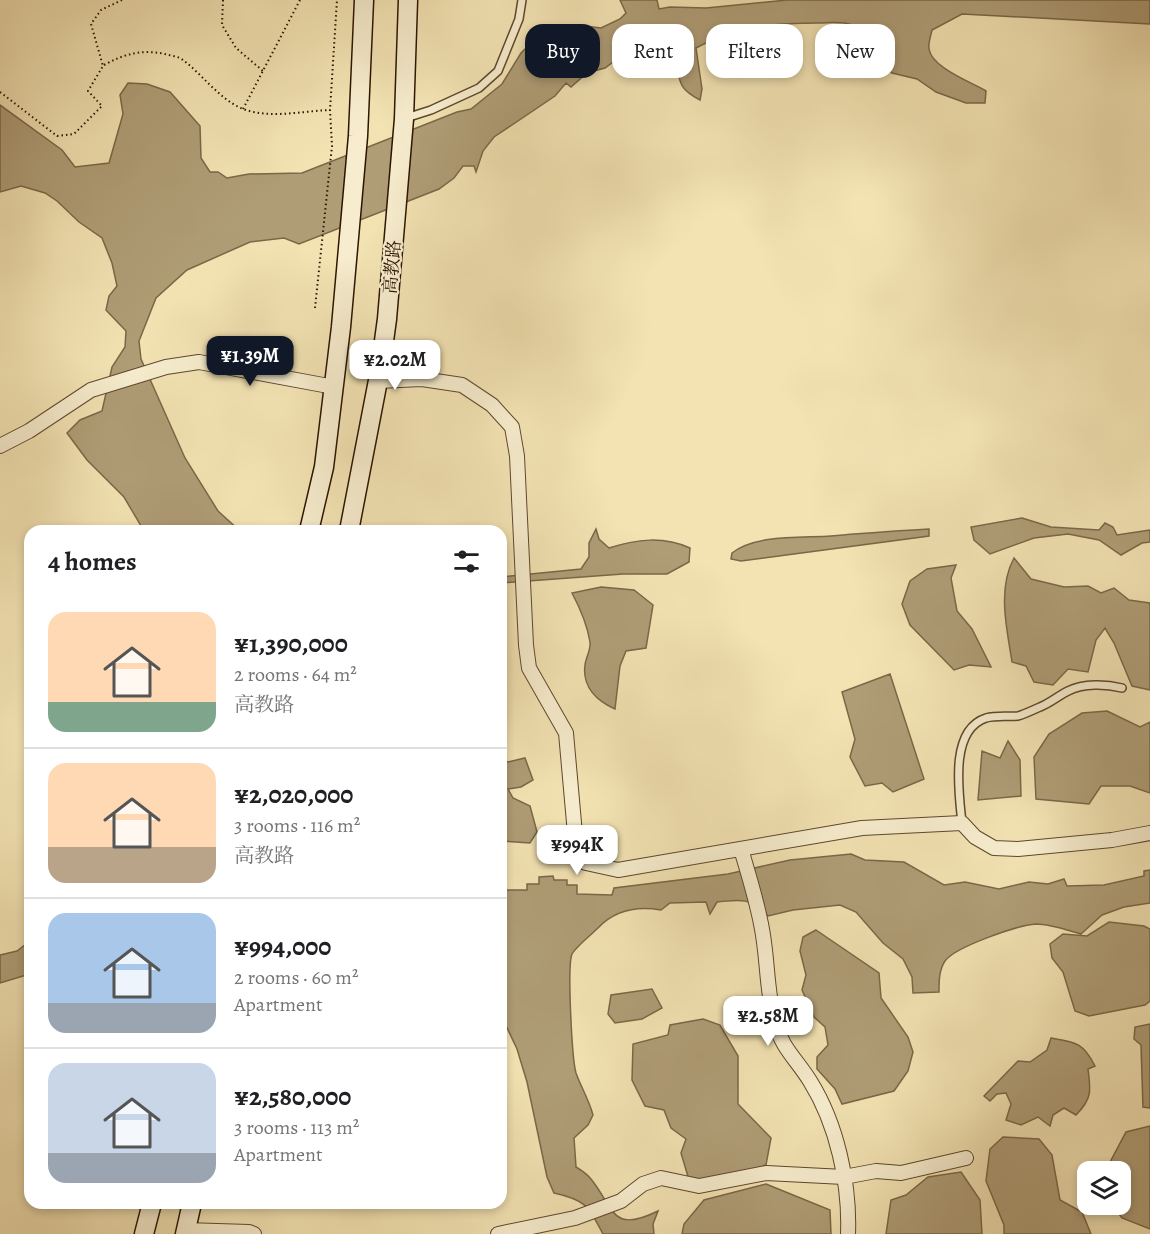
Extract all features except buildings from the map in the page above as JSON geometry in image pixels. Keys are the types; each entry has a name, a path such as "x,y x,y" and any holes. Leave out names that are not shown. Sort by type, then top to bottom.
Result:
{"main road":[{"path":"310,525 324,467 334,387 358,136 364,0"},
{"name":"高教路","path":"351,525 378,381 394,243 404,119 408,0"},
{"path":"144,1234 150,1209"},
{"path":"185,1232 191,1209"}],"street":[{"path":"0,446 29,431 91,390 166,367 199,362 334,387"},
{"path":"378,381 422,378 462,385 492,405 512,427 517,456 529,668 566,733 576,845 586,863 618,870 862,828 962,823 975,837 994,848 1018,849 1112,840 1150,833"},
{"path":"741,849 761,924 768,987 775,1024 786,1050 809,1079 825,1108 848,1195 848,1234"},
{"path":"498,1234 575,1218 621,1201 643,1184 661,1178 699,1186 766,1173 844,1177 876,1171 901,1173 966,1158"},
{"path":"185,1232 249,1232 254,1234"}],"lane":[{"path":"404,119 431,110 479,88 498,71 519,19 522,0"},
{"path":"962,823 958,774 961,748 973,725 985,718 1019,716 1045,705 1071,689 1105,684 1122,688"}],"path":[{"path":"103,66 91,24 101,10 123,0"},
{"path":"223,0 222,25 236,48 263,71"},
{"path":"243,109 300,0"},
{"path":"315,308 332,146 330,110 337,0"},
{"path":"0,92 57,136 74,134 102,106 88,91 103,66 118,57 141,51 181,58 209,85 243,109 285,114 330,110"}],"shaded area":[{"path":"620,0 657,0 659,9 706,8 787,0 1150,0 1150,24 962,14 932,30 929,49 932,56 944,68 986,91 985,103 966,103 936,92 917,79 895,74 895,24 836,22 706,24 706,43 696,48 702,89 700,100 682,86 679,78 694,78 694,24 612,24 612,63 600,69 600,28 620,19 626,13"},
{"path":"525,49 525,78 581,78 571,87 566,83 555,96 494,137 483,151 476,172 474,166 463,166 454,178 439,189 299,244 284,238 250,242 187,270 156,298 139,341 141,359 185,458 218,511 233,525 140,525 124,497 87,460 67,433 80,420 102,411 112,367 125,347 126,331 106,310 109,296 117,286 112,263 102,238 45,193 21,186 0,192 0,105 62,150 75,167 109,163 123,114 120,95 128,83 147,84 170,92 200,126 201,158 210,172 218,172 227,178 249,174 302,173 457,112 471,109 502,84"},
{"path":"1022,518 1051,527 1099,530 1105,523 1113,527 1117,535 1150,530 1150,542 1142,543 1121,555 1099,540 1068,534 1034,538 990,554 974,540 971,527"},
{"path":"596,529 599,539 609,548 660,540 690,548 689,562 667,574 623,574 507,583 507,576 581,569 589,557 589,543"},
{"path":"929,529 929,536 741,561 731,559 732,553 742,547 766,540"},
{"path":"1014,558 1031,579 1064,587 1088,586 1101,593 1114,588 1129,600 1150,603 1150,690 1132,686 1114,643 1105,628 1096,640 1088,672 1068,669 1053,685 1034,682 1026,666 1012,662 1006,623 1005,596 1009,570"},
{"path":"956,565 951,578 957,611 972,629 991,667 969,665 954,670 910,625 902,604 910,581 927,569"},
{"path":"601,587 634,590 653,605 646,648 626,651 620,666 615,709 602,702 588,686 585,665 590,642 583,616 572,593"},
{"path":"890,674 924,779 893,792 882,783 865,786 850,757 855,739 842,692"},
{"path":"1107,711 1140,727 1150,722 1150,793 1130,786 1101,786 1089,804 1036,799 1034,757 1049,734 1082,713"},
{"path":"1008,741 1020,760 1021,796 978,800 982,751 1000,758"},
{"path":"525,758 533,780 521,787 508,789 513,798 530,806 537,832 530,843 507,841 508,762"},
{"path":"851,854 865,860 904,862 944,885 965,882 999,889 1029,882 1048,884 1064,879 1067,886 1104,885 1144,876 1144,871 1150,870 1150,903 1124,907 1102,915 1081,934 1036,924 987,938 961,949 945,961 940,972 939,992 913,993 912,977 903,959 883,943 856,912 840,905 793,910 768,916 757,906 745,901 717,902 710,914 706,902 670,903 661,910 635,909 612,917 572,954 570,976 574,1064 593,1115 588,1125 574,1138 576,1167 589,1177 610,1208 622,1219 631,1220 658,1211 653,1224 654,1234 603,1234 585,1206 573,1198 554,1193 547,1177 527,1082 517,1049 507,1028 507,890 527,890 527,884 539,884 539,877 553,876 554,880 567,880 567,885 577,885 577,894 612,895 614,888 728,874 790,860"},
{"path":"1109,922 1144,926 1150,929 1150,1001 1145,1005 1089,1016 1075,1011 1063,972 1052,958 1050,944 1063,934 1087,936"},
{"path":"816,930 879,973 881,998 908,1037 913,1052 908,1071 894,1091 842,1104 835,1089 817,1069 817,1057 828,1045 825,1027 814,1017 802,990 806,975 800,951 803,937"},
{"path":"24,946 24,976 0,983 0,955 17,951"},
{"path":"652,989 662,1008 642,1019 615,1023 608,1014 611,995"},
{"path":"703,1019 720,1025 738,1056 738,1104 771,1138 766,1165 724,1179 689,1180 681,1153 686,1139 671,1128 664,1110 645,1106 632,1080 633,1044 668,1035 670,1025"},
{"path":"1150,1024 1150,1108 1143,1107 1141,1045 1134,1039 1135,1027"},
{"path":"1051,1038 1078,1044 1095,1066 1088,1069 1090,1089 1088,1099 1076,1115 1064,1108 1053,1115 1050,1126 1038,1117 1021,1125 1006,1120 1011,1104 1006,1093 997,1094 990,1101 984,1096 1018,1061 1030,1062 1047,1050"},
{"path":"1150,1126 1150,1229 1120,1215 1131,1215 1131,1161 1111,1161 1126,1132"},
{"path":"1003,1137 1039,1139 1052,1155 1060,1200 1077,1209 1077,1215 1083,1215 1091,1234 1004,1234 1004,1225 986,1181 990,1149"},
{"path":"961,1172 980,1200 982,1234 886,1234 891,1200 906,1195 928,1177"},
{"path":"766,1184 830,1210 831,1234 682,1234 684,1224 704,1200"}]}
